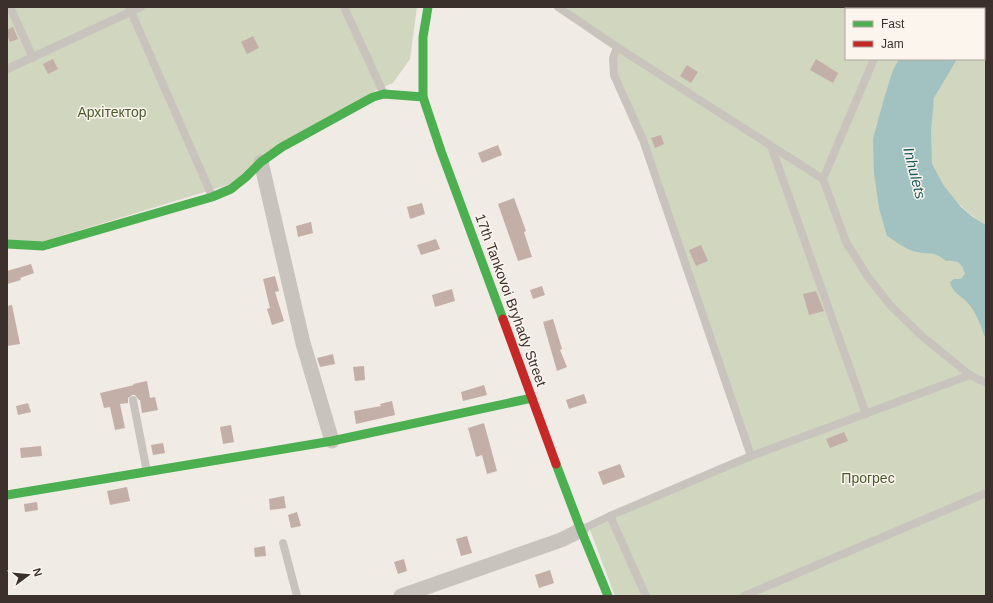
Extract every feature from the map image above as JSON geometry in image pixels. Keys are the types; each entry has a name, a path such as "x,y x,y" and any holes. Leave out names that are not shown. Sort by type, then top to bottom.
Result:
{"street":[{"name":"17th Tankovoi Bryhady Street","path":"428,7 423,37 423,97 441,151 532,398 581,530 608,596"},
{"path":"7,244 44,246 212,197 232,189 261,162 289,143 373,97 384,94 423,97"},
{"path":"261,162 303,343 332,441"},
{"path":"7,494 332,441 532,398"},
{"path":"401,596 561,540 581,530"}],"lane":[{"path":"10,7 33,58"},
{"path":"7,69 33,58 130,9 141,7"},
{"path":"344,7 384,94"},
{"path":"558,7 617,47 823,179 846,242 868,277 891,306 923,337 970,375 986,383"},
{"path":"130,9 212,197"},
{"path":"617,47 613,58 614,75 643,140 751,456"},
{"path":"823,179 874,60"},
{"path":"771,146 866,414"},
{"path":"581,530 610,516 751,456 970,375"},
{"path":"133,400 147,472"},
{"path":"744,596 986,493"},
{"path":"610,516 646,596"},
{"path":"283,543 297,596"}],"green space":[{"name":"Архітектор","path":"7,7 417,7 410,59 393,83 370,93 231,184 41,242 7,240"},
{"name":"Прогрес","path":"558,7 934,7 845,8 845,60 907,60 897,86 960,254 986,308 986,596 615,596 590,530 751,456 643,140 614,75 617,47"},
{"path":"986,16 986,225 975,218 949,193 944,199 923,139 934,98 953,64 951,60 985,60"}],"water":[{"path":"986,7 986,16 985,18 985,8 924,8"},
{"name":"Inhulets","path":"898,60 956,60 934,98 931,131 932,164 944,186 961,207 986,225 986,340 970,305 954,290 950,282 954,279 961,279 965,274 961,265 954,261 946,261 936,255 914,251 887,236 879,208 874,173 873,139 893,70"}],"building":[{"path":"13,27 18,39 10,42 7,35 7,30"},
{"path":"253,36 259,48 247,54 241,42"},
{"path":"53,59 58,69 48,74 43,64"},
{"path":"816,59 838,73 833,83 810,70"},
{"path":"687,65 698,72 691,83 680,76"},
{"path":"661,135 664,144 655,148 651,138"},
{"path":"498,145 502,155 482,163 478,153"},
{"path":"514,198 526,231 524,232 532,257 518,261 498,204"},
{"path":"422,203 425,214 410,219 407,207"},
{"path":"311,222 313,233 298,237 296,226"},
{"path":"436,239 440,249 421,255 417,245"},
{"path":"701,245 708,261 696,266 689,250"},
{"path":"31,264 34,273 20,278 21,280 7,284 7,271"},
{"path":"275,276 279,291 275,292 284,321 272,325 267,309 270,308 263,279"},
{"path":"542,286 545,295 533,299 530,290"},
{"path":"452,289 455,301 435,307 432,295"},
{"path":"816,291 824,311 809,315 803,294"},
{"path":"12,305 20,344 7,346 7,306"},
{"path":"553,319 562,349 560,350 567,367 557,371 543,322"},
{"path":"333,354 335,364 320,367 317,358"},
{"path":"364,366 365,380 355,381 353,367"},
{"path":"147,381 150,398 155,397 158,410 142,413 140,400 135,395 132,395 128,398 128,403 120,404 125,428 115,430 110,407 104,408 100,393"},
{"path":"484,385 487,395 463,401 461,392"},
{"path":"584,394 587,403 569,409 566,400"},
{"path":"392,401 395,415 356,424 354,411 381,406 380,404"},
{"path":"28,403 31,412 18,415 16,406"},
{"path":"484,423 497,471 487,474 482,455 476,457 468,428"},
{"path":"231,425 234,442 223,444 220,427"},
{"path":"844,432 848,441 830,448 826,439"},
{"path":"163,443 165,453 153,455 151,445"},
{"path":"41,446 42,456 21,458 20,448"},
{"path":"620,464 625,477 603,485 598,472"},
{"path":"127,487 130,501 110,505 107,491"},
{"path":"284,496 286,508 270,510 269,499"},
{"path":"37,502 38,510 25,512 24,504"},
{"path":"297,512 301,526 291,528 288,515"},
{"path":"467,536 472,553 461,556 456,539"},
{"path":"265,546 266,556 255,557 254,548"},
{"path":"404,559 407,571 398,574 394,562"},
{"path":"550,570 554,583 539,588 535,575"}],"traffic: fast":[{"path":"428,7 423,37 423,97 441,151 503,319"},
{"path":"7,244 43,246 212,197 231,189 261,162 282,147 373,97 384,94 423,97"},
{"path":"7,495 332,441 532,398"},
{"path":"556,464 608,596"}],"traffic: jam":[{"path":"503,319 556,464"}]}
